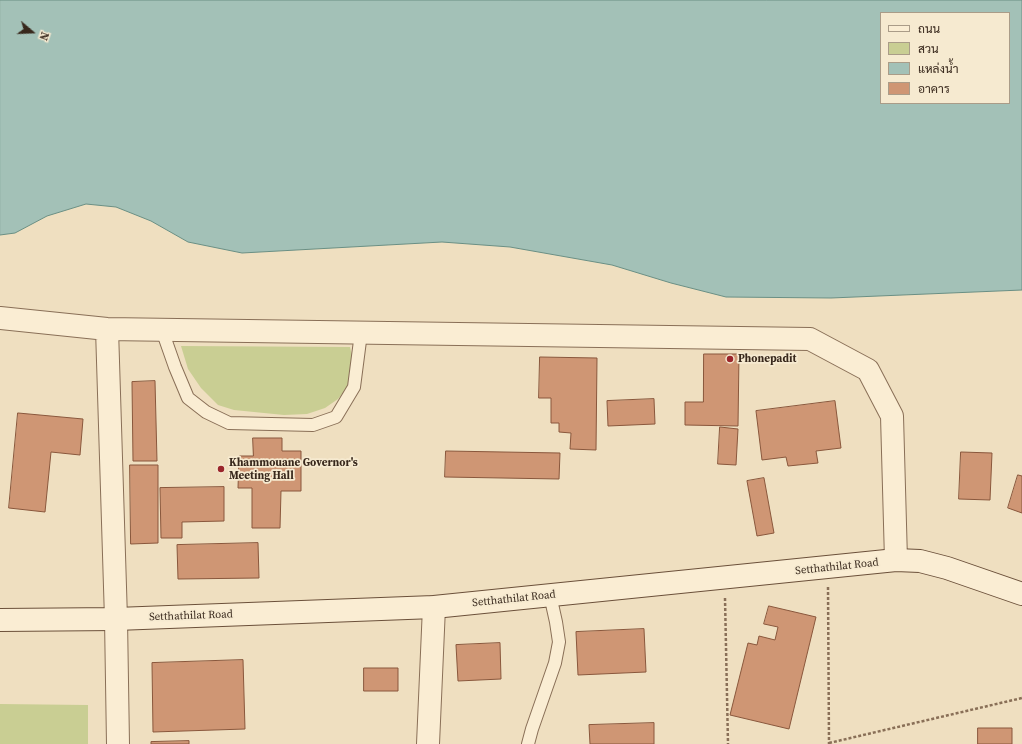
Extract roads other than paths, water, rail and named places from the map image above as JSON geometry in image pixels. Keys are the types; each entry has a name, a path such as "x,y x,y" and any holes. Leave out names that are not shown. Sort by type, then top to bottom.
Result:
{"street":[{"path":"0,318 107,329 810,339 868,370 892,416 896,560"},
{"path":"107,329 116,619 118,744"},
{"name":"Setthathilat Road","path":"0,620 116,619 434,606 828,568 896,560 920,561 947,568 1022,594"},
{"path":"428,744 434,606"}],"lane":[{"path":"162,330 174,367 188,398 206,412 229,423 313,425 336,417 354,387 361,333"},
{"path":"528,744 555,663 559,642 550,595"}],"water":[{"path":"0,0 1022,0 1022,290 831,298 726,297 671,283 612,265 510,247 442,242 242,253 188,242 151,221 116,207 86,204 47,216 15,233 0,235"}],"place":[{"name":"Phonepadit","path":"730,359"},
{"name":"Khammouane Governor's Meeting Hall","path":"221,469"}]}
